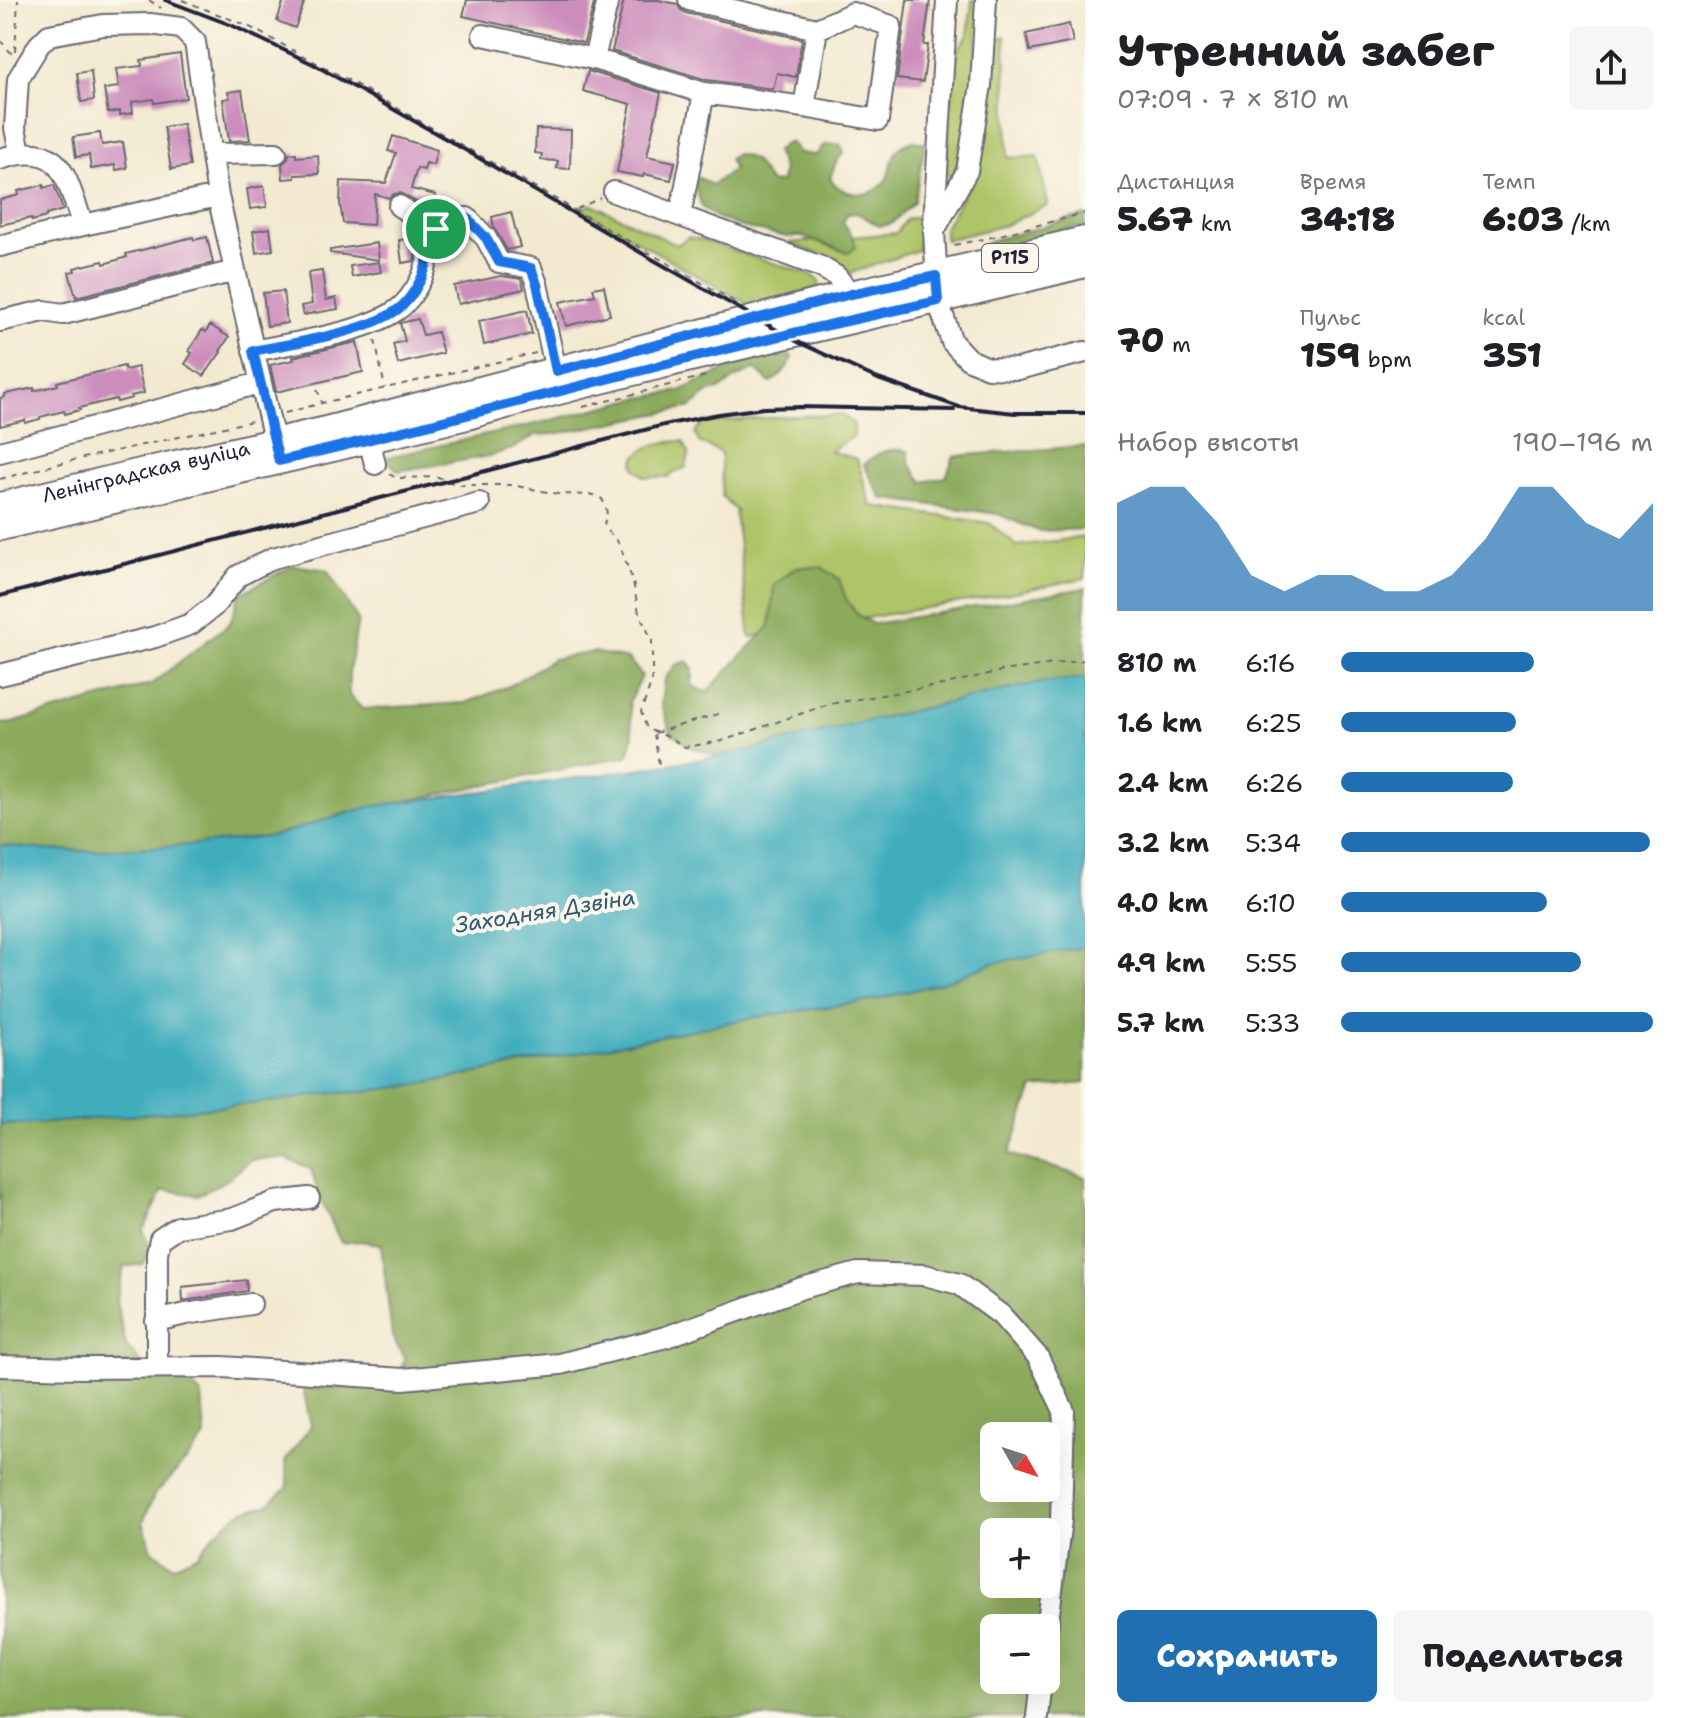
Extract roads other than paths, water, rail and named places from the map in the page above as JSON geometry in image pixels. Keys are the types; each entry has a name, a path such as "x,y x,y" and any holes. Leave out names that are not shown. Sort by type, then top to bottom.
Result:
{"main road":[{"name":"Ленінградская вуліца","path":"276,451 372,452 786,334 1085,240"},
{"name":"Ленінградская вуліца","path":"0,506 80,497 276,451 556,371 851,294 937,288 1085,264"},
{"name":"Ленінградская вуліца","path":"0,527 80,497"}],"street":[{"path":"594,59 608,0"},
{"path":"483,35 594,59 704,93 878,120 891,26 853,13 817,29 689,0"},
{"path":"947,0 934,231 937,288 952,342 968,359 988,368 1018,369 1085,352"},
{"path":"934,231 967,171 981,85 986,0"},
{"path":"20,152 15,128 18,79 39,45 49,35 103,25 150,24 181,28 195,42 218,196 276,451"},
{"path":"804,107 817,29"},
{"path":"680,216 704,93"},
{"path":"0,159 20,152 45,155 62,170 83,225"},
{"path":"212,154 276,153"},
{"path":"614,192 821,267 836,276 851,294"},
{"path":"0,246 218,196"},
{"path":"399,206 436,229"},
{"path":"253,351 335,334 371,323 397,310 421,281 436,229 446,219 467,218 486,238 499,262 531,268 556,371"},
{"path":"0,321 44,311 63,314 235,271"},
{"path":"0,452 260,383"},
{"path":"0,675 155,637 191,624 214,606 238,576 273,558 479,503"},
{"path":"157,1367 157,1253 160,1239 178,1227 232,1219 275,1202 309,1198"},
{"path":"0,1366 222,1367 403,1379 560,1364 666,1337 802,1288 858,1273 925,1275 959,1284 1001,1315 1038,1357 1064,1411 1061,1520 1049,1614"},
{"path":"156,1321 251,1304"},
{"path":"1037,1718 1040,1694"}],"water":[{"name":"Заходняя Дзвіна","path":"1085,678 1085,947 993,963 944,982 870,1001 755,1017 427,1083 126,1116 0,1125 0,845 87,851 259,838 368,807 719,756 1033,684"}],"railway":[{"path":"165,0 231,25 313,64 798,342 878,379 959,407 1015,413 1085,413"},
{"path":"0,596 664,425 719,414 800,407 954,410"}]}
